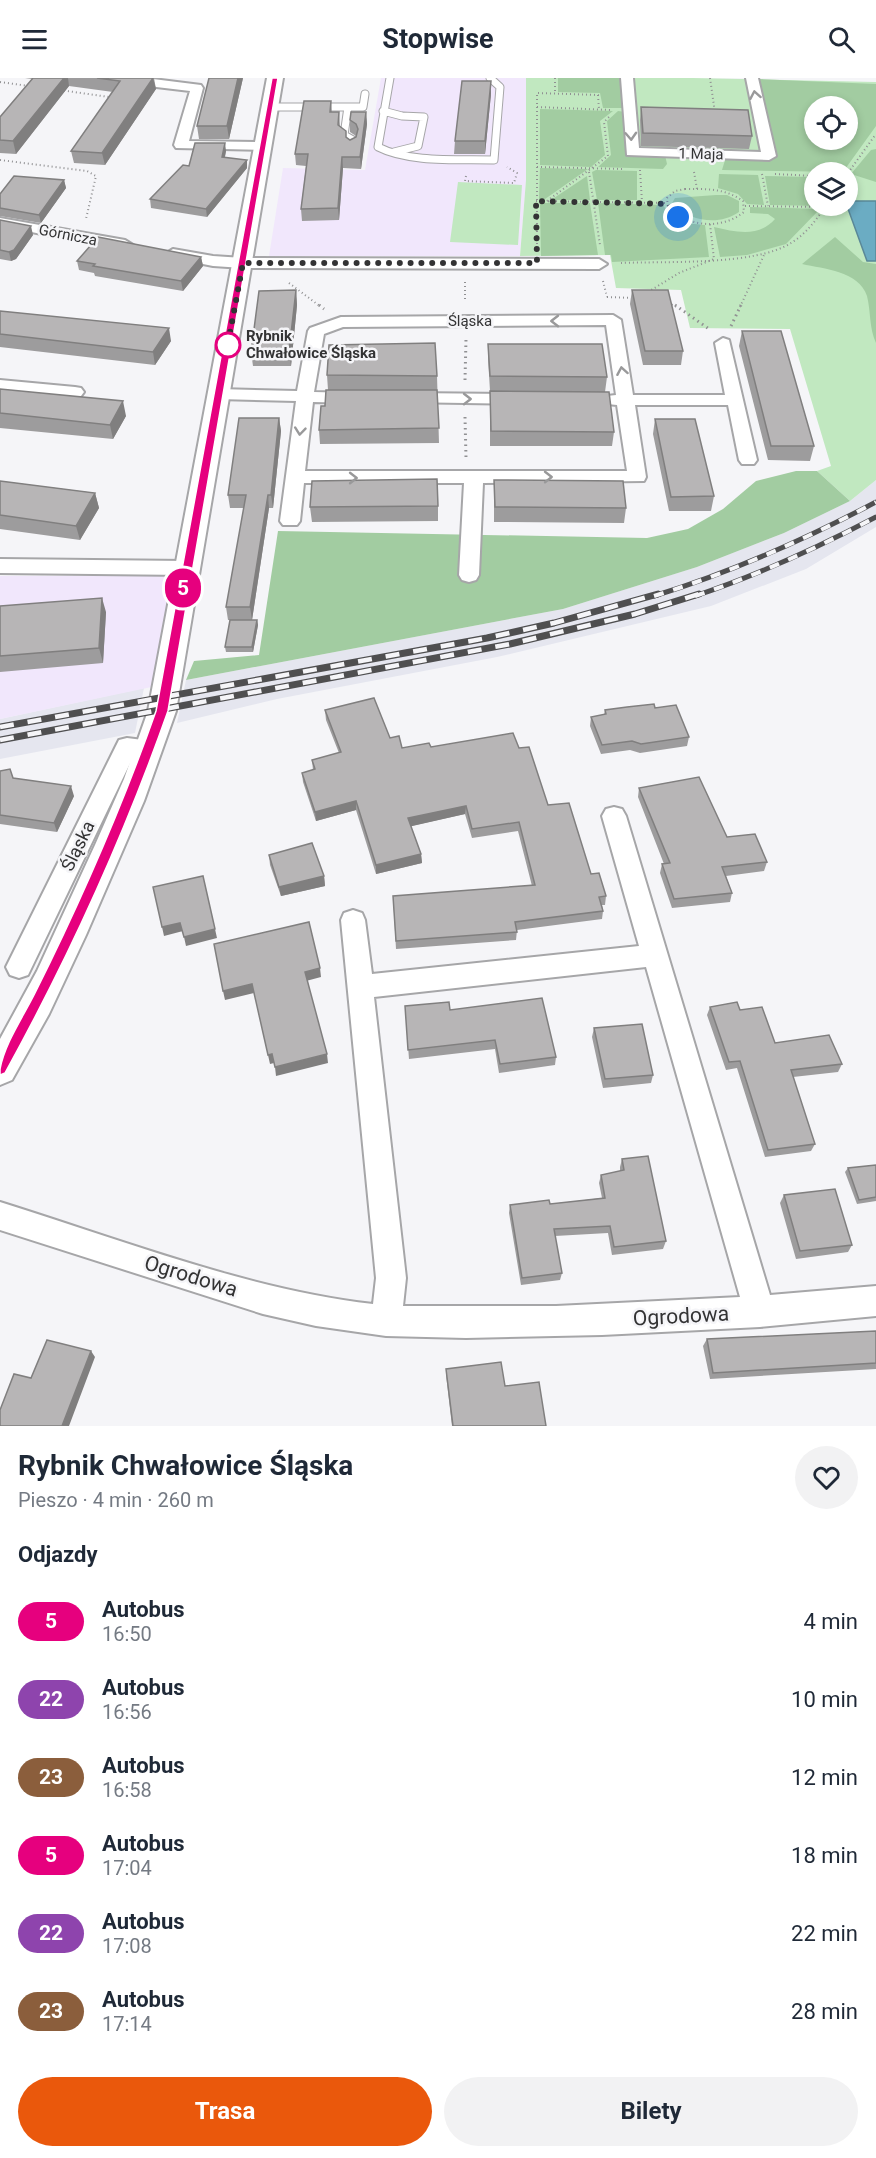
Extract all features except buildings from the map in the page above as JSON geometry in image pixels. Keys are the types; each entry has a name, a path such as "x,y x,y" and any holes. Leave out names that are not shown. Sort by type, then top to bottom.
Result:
{"street":[{"path":"114,78 197,88 181,145 264,146"},
{"name":"Śląska","path":"0,1069 39,999 81,912 118,828 162,711 275,78"},
{"name":"1 Maja","path":"627,78 635,114 632,152 769,156 752,78"},
{"path":"716,116 759,117"},
{"name":"Górnicza","path":"0,222 137,248"},
{"path":"159,251 213,261 243,263 599,264"},
{"path":"295,477 637,477 613,320"},
{"name":"Śląska","path":"290,522 304,397 316,331 342,322 613,320"},
{"path":"723,336 748,460"},
{"path":"0,385 75,392"},
{"path":"218,394 373,398"},
{"path":"396,398 534,399"},
{"path":"592,400 735,400"},
{"path":"469,575 470,478"},
{"path":"0,566 187,568"},
{"name":"Śląska","path":"19,967 127,746 150,748"},
{"path":"614,816 760,1312"},
{"path":"353,920 391,1278 386,1321"},
{"path":"360,987 654,955"},
{"name":"Ogrodowa","path":"0,1216 258,1296 335,1315 386,1321 576,1322 760,1312 876,1301"}],"lane":[{"path":"390,78 378,147 389,154 494,160 500,87 490,78"},
{"path":"270,107 363,107 365,94"},
{"path":"348,107 344,135 353,140 352,146"},
{"path":"383,111 402,116 424,117 418,146 389,154"}],"path":[{"path":"555,78 555,93"},
{"path":"710,78 716,116"},
{"path":"0,82 34,86"},
{"path":"56,90 113,98"},
{"path":"537,263 537,93 598,94 599,109"},
{"path":"537,107 617,110 604,122 608,156 546,201"},
{"path":"856,162 876,134"},
{"path":"0,160 87,171 96,176 97,181 83,238"},
{"path":"640,170 642,202"},
{"path":"589,172 602,256 599,264 613,320"},
{"path":"694,172 697,189"},
{"path":"762,174 768,206"},
{"path":"697,189 729,192 743,201 745,206 744,212 737,219 723,224 710,224 678,217 667,204 667,198 675,191 697,189"},
{"path":"536,201 667,204"},
{"path":"745,206 804,206"},
{"path":"599,264 764,255 796,242 817,216"},
{"path":"710,224 714,259"},
{"path":"664,302 673,304 723,336 764,255"},
{"path":"646,293 679,273 714,259"},
{"path":"272,263 272,270 342,322"},
{"path":"464,263 465,399 470,478"},
{"path":"607,297 638,298"}],"shaded area":[{"path":"381,78 526,78 526,180 520,256 269,256 283,168 365,170"},
{"path":"876,480 876,527 806,569 711,606 497,657 277,699 177,723 186,680 563,609 697,567 784,533 850,501"},
{"path":"0,576 175,576 161,685 0,719"},
{"path":"144,688 135,733 0,759 0,719"}],"green space":[{"path":"526,78 693,78 876,82 876,480 850,501 817,471 831,466 790,329 690,328 681,290 616,288 610,255 520,256 526,180"},
{"path":"558,78 625,78 625,108 603,108 600,93 558,92"},
{"path":"758,79 876,84 876,126 850,162 804,162 804,171 722,170 726,157 773,158"},
{"path":"540,109 613,111 600,121 605,155 591,167 540,165"},
{"path":"618,111 626,112 630,154 665,155 667,164 663,169 598,167 611,155 607,121"},
{"path":"876,149 876,182 858,176 858,166 871,150"},
{"path":"540,168 588,169 545,199 539,199"},
{"path":"596,170 637,171 637,200 597,200 592,172"},
{"path":"719,174 758,175 764,205 747,204 738,194 718,188"},
{"path":"587,176 590,200 551,200"},
{"path":"765,176 804,177 804,206 770,205"},
{"path":"458,182 522,185 518,245 450,242"},
{"path":"727,195 739,201 739,212 731,217 704,220 687,215 671,205 675,198"},
{"path":"540,203 590,203 598,255 541,256"},
{"path":"598,203 663,205 676,219 691,224 705,225 709,257 612,262 611,255 605,255"},
{"path":"750,207 804,209 804,216 813,216 786,244 747,255 720,257 714,227 738,232 754,231 775,219 768,214 750,213"},
{"path":"835,237 863,262 876,264 876,343 872,332 867,296 857,281 840,273 802,264"},
{"path":"796,471 817,471 850,501 784,533 697,567 563,609 186,680 194,661 259,655 278,531 647,538 688,529 723,509 756,481"}],"water":[{"path":"858,201 876,201 876,261 867,261 851,216 858,216"}],"railway":[{"path":"654,596 711,577 767,554 876,502"},
{"path":"695,596 787,560 876,517"},
{"path":"0,727 487,638 554,623 658,594"},
{"path":"0,740 510,644 635,614 699,594"}],"bus line":[{"name":"5","path":"0,1069 39,999 81,912 135,787 162,711 275,78"}],"place":[{"name":"Rybnik Chwałowice Śląska","path":"228,345"}],"route":[{"path":"228,345 227,349 243,263 537,263 536,201 667,204 678,217"}]}
